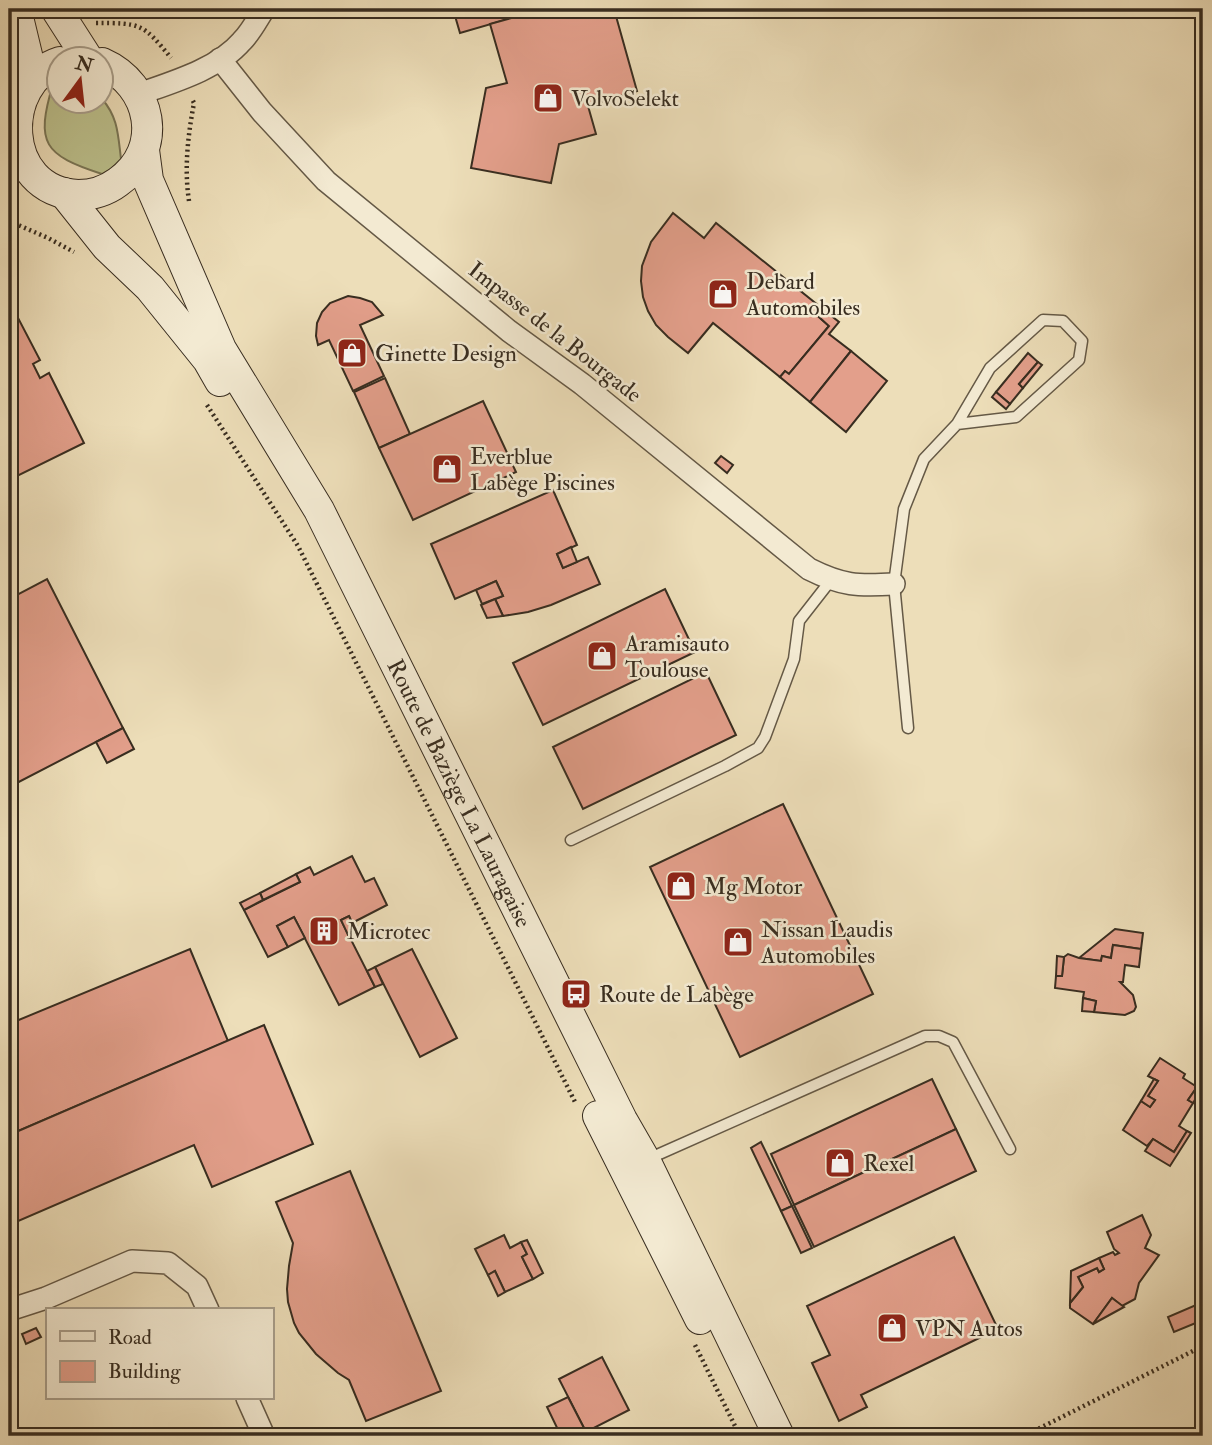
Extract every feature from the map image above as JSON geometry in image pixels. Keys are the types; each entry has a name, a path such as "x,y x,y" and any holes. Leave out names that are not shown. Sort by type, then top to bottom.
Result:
{"main road":[{"path":"16,9 29,59 46,68"},
{"path":"57,9 81,46"},
{"path":"46,69 24,86 17,99 11,129 14,164 50,189 81,195 112,187 136,165 144,150"},
{"path":"116,70 131,82 139,94"},
{"name":"Route de Baziège La Lauragaise","path":"139,94 147,121 144,150 148,180 222,349 319,510 622,1120 645,1160 779,1436"},
{"name":"Route de Baziège La Lauragaise","path":"64,193 107,247 150,288 208,360 276,475 322,558 758,1436"}],"street":[{"path":"139,94 182,79 220,59 241,43 264,9"},
{"name":"Impasse de la Bourgade","path":"220,59 262,112 326,181 509,331 582,384 809,569 831,580 860,586 894,584"},
{"path":"9,1310 46,1298 132,1261 168,1263 197,1286 207,1308"},
{"path":"248,1400 264,1436"}],"lane":[{"path":"908,728 894,584 904,509 924,459 957,424 990,368 1043,320 1063,321 1082,341 1079,359 1016,417 957,424"},
{"path":"570,840 726,766 758,748 765,737 794,659 799,621 831,580"},
{"path":"645,1160 925,1037 939,1036 953,1042 1010,1149"}],"path":[{"path":"86,22 133,24 146,30 175,62"},
{"path":"191,98 194,103 187,140 187,187 191,212"},
{"path":"9,221 76,253"},
{"path":"208,405 299,546 576,1105"},
{"path":"691,1338 740,1436"},
{"path":"1024,1436 1203,1346"}],"green space":[{"path":"46,115 112,116 121,159 102,174 67,160 49,144 45,134"}],"building":[{"path":"453,9 520,9 522,15 460,33"},
{"name":"VolvoSelekt","path":"520,9 614,9 637,91 588,106 596,134 559,144 551,183 471,168 486,88 507,83 490,24 522,15"},
{"name":"Debard Automobiles","path":"673,213 704,238 716,223 824,310 819,317 829,326 789,374 785,371 780,377 713,323 688,353 656,325 643,297 642,266 651,242"},
{"path":"348,296 372,302 383,315 360,325 384,376 353,391 329,340 318,345 316,336 317,323 322,312 330,303"},
{"path":"9,307 16,314 40,360 33,364 40,378 49,373 84,443 9,480"},
{"path":"824,310 839,322 829,334 851,351 810,402 780,377 785,371 789,374 829,326 819,317"},
{"path":"851,351 887,381 846,432 810,402"},
{"path":"1028,353 1038,362 1019,384 1023,388 1010,404 996,392"},
{"path":"1038,362 1042,365 1023,388 1019,384"},
{"path":"385,378 410,434 379,448 354,392"},
{"path":"996,392 1010,404 1006,409 992,397"},
{"path":"483,401 516,472 413,520 379,448"},
{"path":"721,456 733,465 727,473 715,463"},
{"path":"553,490 577,545 557,554 563,568 588,557 600,584 551,605 503,616 495,599 503,596 496,581 455,599 431,544"},
{"path":"571,547 577,562 563,568 557,554"},
{"path":"47,579 123,728 9,787 9,599"},
{"path":"496,581 503,596 482,604 476,590"},
{"path":"665,589 695,652 543,725 513,663"},
{"path":"495,599 503,616 487,618 481,605"},
{"path":"706,672 736,735 583,809 553,747"},
{"path":"123,728 134,749 107,763 96,742"},
{"path":"783,804 873,994 740,1057 650,867"},
{"name":"Microtec","path":"352,856 365,882 374,878 387,905 352,923 349,916 341,920 375,987 339,1005 294,917 277,926 288,947 268,957 244,910 300,882 296,874 310,867 314,875"},
{"path":"296,874 300,882 263,900 260,893"},
{"path":"260,893 263,900 244,910 240,903"},
{"path":"349,916 357,927 355,933 349,937 341,920"},
{"path":"294,917 305,938 288,947 277,926"},
{"path":"1115,929 1143,933 1141,949 1113,945 1111,958 1102,956 1101,961 1079,958"},
{"path":"1113,945 1141,949 1139,967 1125,965 1123,982 1120,982 1133,995 1136,1007 1134,1011 1125,1015 1094,1012 1096,1001 1083,998 1084,992 1055,988 1056,976 1062,976 1064,957 1068,954 1101,961 1102,956 1111,958"},
{"path":"190,949 228,1041 9,1135 9,1024"},
{"path":"412,949 457,1038 420,1057 375,967"},
{"path":"1057,956 1064,957 1062,976 1056,976"},
{"path":"375,967 383,984 375,987 367,971"},
{"path":"1083,998 1096,1001 1094,1012 1082,1011"},
{"path":"264,1025 313,1144 212,1187 194,1145 9,1225 9,1135"},
{"path":"1160,1058 1185,1074 1183,1078 1197,1087 1188,1100 1193,1103 1179,1126 1187,1131 1174,1152 1153,1139 1147,1146 1123,1130 1141,1101 1150,1107 1155,1100 1148,1096 1158,1081 1148,1076"},
{"path":"932,1079 956,1129 794,1205 771,1154"},
{"path":"1154,1079 1158,1081 1148,1096 1155,1100 1150,1107 1141,1101"},
{"path":"1197,1087 1201,1090 1193,1103 1188,1100"},
{"path":"956,1129 976,1171 814,1247 794,1205"},
{"path":"1187,1131 1191,1133 1170,1166 1145,1151 1153,1139 1174,1152"},
{"path":"761,1142 792,1206 781,1211 751,1148"},
{"path":"350,1171 441,1391 366,1421 349,1380 316,1354 294,1323 287,1289 293,1243 276,1202"},
{"path":"792,1206 812,1248 801,1253 781,1211"},
{"path":"1142,1215 1151,1235 1145,1248 1159,1255 1139,1283 1135,1299 1122,1306 1112,1298 1093,1324 1070,1308 1070,1303 1083,1287 1078,1277 1097,1268 1099,1272 1104,1269 1099,1258 1113,1252 1115,1255 1119,1253 1114,1249 1107,1232"},
{"path":"504,1235 510,1248 521,1242 527,1254 522,1257 533,1279 505,1292 495,1271 488,1275 475,1249"},
{"path":"954,1237 998,1329 861,1395 867,1407 839,1421 812,1363 830,1355 807,1306"},
{"path":"527,1240 543,1273 533,1279 522,1257 527,1254 521,1242"},
{"path":"1099,1258 1104,1269 1099,1272 1097,1268 1078,1277 1083,1287 1070,1303 1071,1271"},
{"path":"495,1271 505,1292 498,1296 488,1275"},
{"path":"1112,1298 1124,1307 1093,1324"},
{"path":"1203,1302 1203,1320 1174,1332 1168,1317"},
{"path":"36,1328 41,1337 26,1344 22,1334"},
{"path":"602,1357 629,1410 586,1432 559,1379"},
{"path":"568,1397 586,1432 577,1436 561,1436 547,1407"},
{"path":"163,1431 166,1436 149,1436"}],"place":[{"name":"VolvoSelekt","path":"548,98"},
{"name":"Debard Automobiles","path":"723,294"},
{"name":"Ginette Design","path":"352,353"},
{"name":"Everblue Labège Piscines","path":"447,469"},
{"name":"Aramisauto Toulouse","path":"602,656"},
{"name":"Mg Motor","path":"681,886"},
{"name":"Microtec","path":"324,931"},
{"name":"Nissan Laudis Automobiles","path":"738,942"},
{"name":"Route de Labège","path":"576,994"},
{"name":"Rexel","path":"840,1163"},
{"name":"VPN Autos","path":"892,1328"}]}
